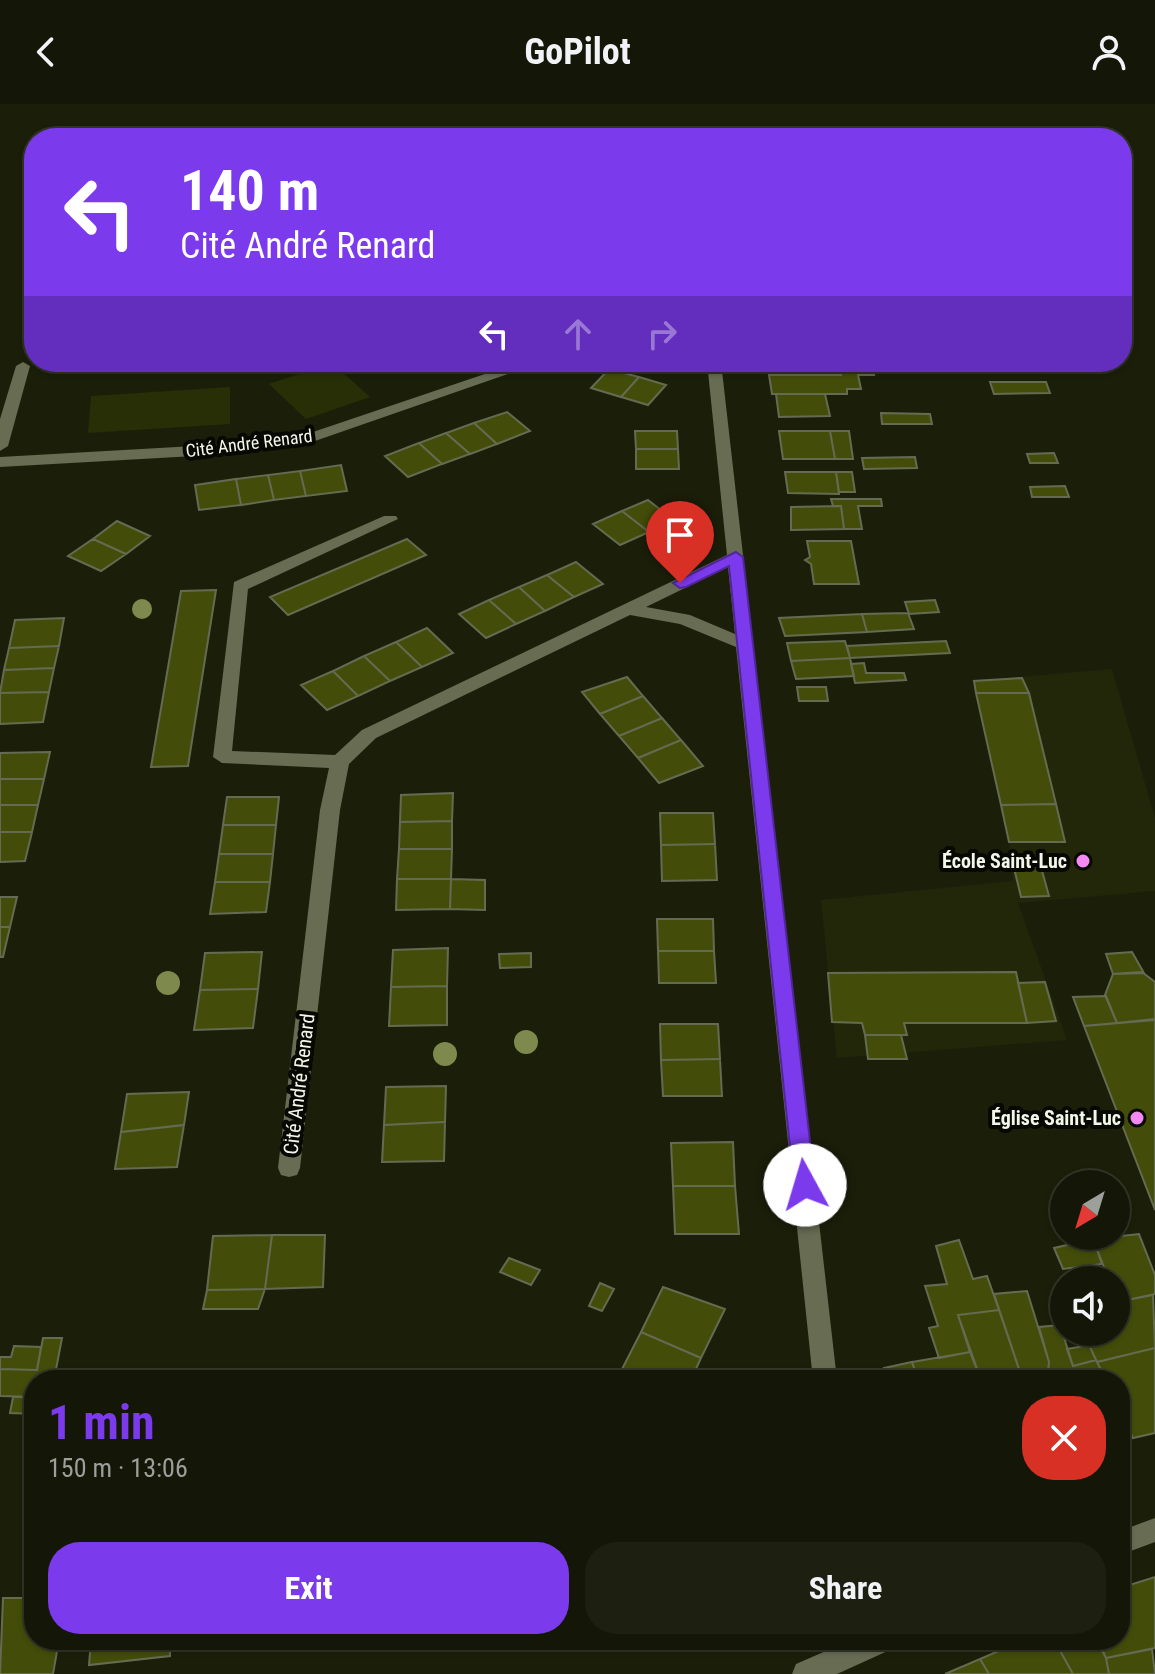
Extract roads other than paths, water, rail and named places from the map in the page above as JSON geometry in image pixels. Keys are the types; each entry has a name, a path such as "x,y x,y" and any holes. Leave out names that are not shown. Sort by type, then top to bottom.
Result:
{"street":[{"path":"0,446 23,366"},
{"name":"Cité André Renard","path":"0,462 212,450 315,436 505,372"},
{"path":"715,372 824,1370"},
{"path":"390,519 240,586 222,757 340,762 369,734 736,557"},
{"path":"627,609 684,619 746,645"},
{"name":"Cité André Renard","path":"289,1168 330,810 340,762"},
{"path":"1130,1539 1155,1530"},
{"path":"806,1674 856,1650"}],"place":[{"name":"École Saint-Luc","path":"1083,861"},
{"name":"Église Saint-Luc","path":"1137,1118"}]}
